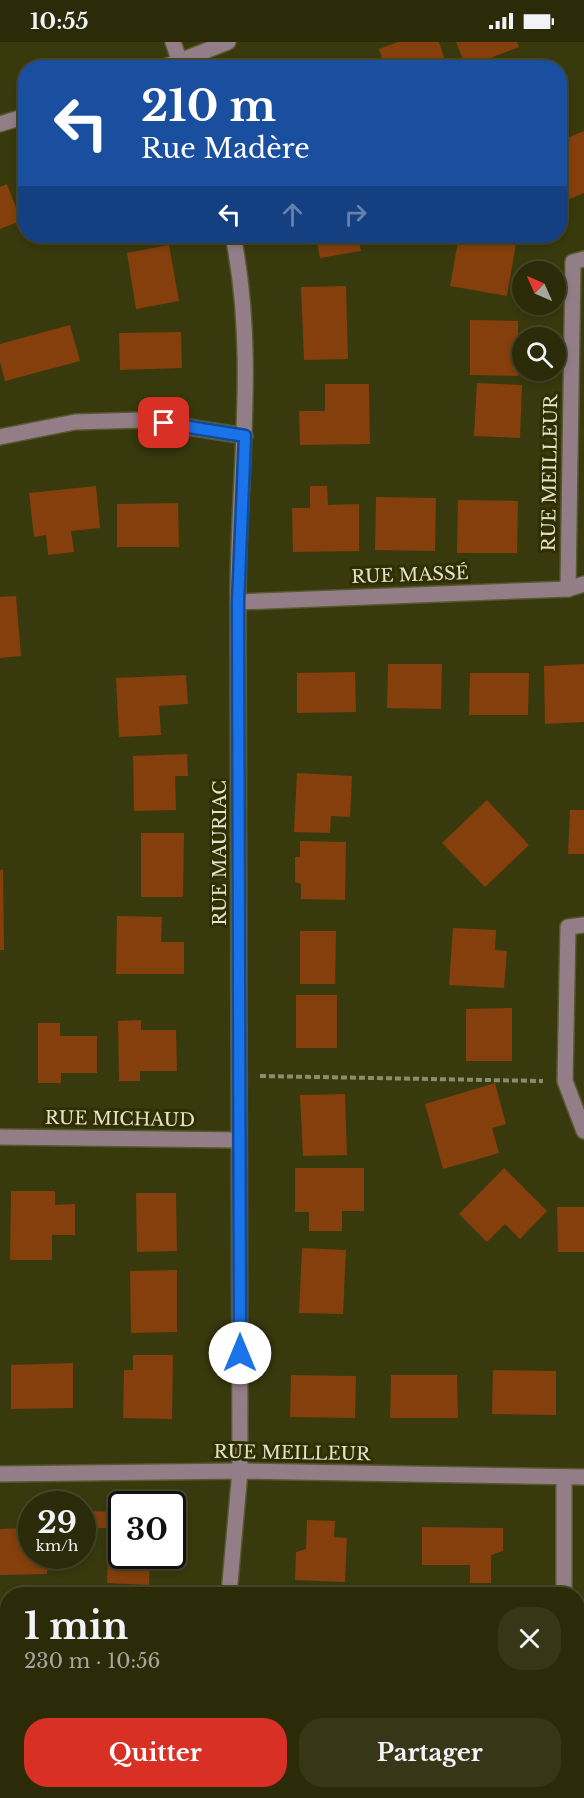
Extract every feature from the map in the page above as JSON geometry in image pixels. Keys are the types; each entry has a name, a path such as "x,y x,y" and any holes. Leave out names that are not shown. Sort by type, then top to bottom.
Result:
{"street":[{"path":"173,42 180,60"},
{"path":"190,60 228,42"},
{"path":"0,124 18,118"},
{"name":"RUE MAURIAC","path":"231,1587 240,1472 238,602 246,360 242,280 234,243"},
{"name":"RUE MEILLEUR","path":"568,589 573,262 584,259"},
{"path":"0,437 75,422 143,420 245,436"},
{"name":"RUE MASSÉ","path":"238,602 568,589 584,584"},
{"path":"584,925 568,927 565,1082 584,1131"},
{"name":"RUE MICHAUD","path":"0,1137 239,1140"},
{"name":"RUE MEILLEUR","path":"0,1474 240,1472 584,1477"},
{"path":"564,1478 564,1587"}],"path":[{"path":"240,1076 565,1082"}],"building":[{"path":"398,42 439,42 445,60 382,60 379,49"},
{"path":"456,42 517,42 519,47 485,60 463,60"},
{"path":"584,131 584,193 567,200 567,138"},
{"path":"7,184 18,213 18,222 0,229 0,187"},
{"path":"317,243 359,243 361,251 320,258"},
{"path":"458,243 516,243 507,296 450,286"},
{"path":"169,245 179,301 136,309 127,253"},
{"path":"346,286 348,359 304,360 301,287"},
{"path":"470,320 518,321 518,327 512,327 512,376 470,375"},
{"path":"70,325 80,361 5,381 0,362 0,344"},
{"path":"181,332 182,368 120,370 119,333"},
{"path":"477,383 522,385 520,438 474,436"},
{"path":"325,384 369,384 370,444 300,445 299,411 325,411"},
{"path":"96,486 100,528 71,531 74,552 48,555 46,535 34,537 29,493"},
{"path":"310,486 327,486 328,505 359,504 359,551 293,552 292,508 310,508"},
{"path":"376,497 436,498 435,551 375,550"},
{"path":"458,500 518,501 517,553 457,553"},
{"path":"178,503 179,547 117,547 117,504"},
{"path":"16,596 21,656 0,658 0,597"},
{"path":"388,664 442,664 441,709 387,708"},
{"path":"584,664 584,722 545,724 544,666"},
{"path":"355,672 356,712 297,713 297,673"},
{"path":"470,673 529,673 528,715 469,715"},
{"path":"186,675 188,704 159,706 161,735 119,737 116,678"},
{"path":"187,754 188,776 175,776 176,810 134,811 133,756"},
{"path":"297,773 352,776 350,817 331,816 330,833 294,832"},
{"path":"487,800 529,845 485,887 442,843"},
{"path":"570,810 584,810 584,854 568,854"},
{"path":"141,833 184,833 183,897 141,897"},
{"path":"300,841 346,842 345,900 301,899 301,884 295,882 295,857 300,857"},
{"path":"0,870 3,870 4,950 0,950"},
{"path":"117,916 162,917 161,942 184,942 184,974 116,974"},
{"path":"453,928 496,930 495,950 507,951 504,988 449,985"},
{"path":"300,931 336,931 335,984 300,984"},
{"path":"296,995 337,995 337,1048 296,1048"},
{"path":"512,1008 512,1061 466,1061 466,1009"},
{"path":"141,1020 141,1030 176,1030 177,1071 140,1071 140,1081 119,1081 118,1021"},
{"path":"38,1023 60,1023 60,1036 97,1036 97,1073 61,1073 61,1083 38,1083"},
{"path":"495,1083 506,1124 492,1128 499,1153 443,1169 425,1104"},
{"path":"345,1094 347,1155 303,1156 300,1095"},
{"path":"295,1168 364,1168 364,1211 342,1211 342,1231 309,1231 309,1212 295,1212"},
{"path":"504,1168 547,1211 520,1239 505,1224 487,1242 459,1214"},
{"path":"11,1191 55,1191 55,1205 75,1204 75,1235 52,1235 52,1260 10,1260"},
{"path":"136,1193 176,1193 177,1251 137,1252"},
{"path":"557,1207 584,1207 584,1252 558,1252"},
{"path":"302,1248 346,1250 343,1314 299,1313"},
{"path":"177,1270 177,1332 131,1333 130,1271"},
{"path":"133,1355 173,1355 172,1419 123,1418 124,1370 133,1370"},
{"path":"73,1363 73,1408 11,1409 11,1365"},
{"path":"493,1370 556,1371 556,1415 492,1414"},
{"path":"291,1375 356,1376 355,1418 290,1417"},
{"path":"391,1375 457,1375 458,1418 390,1418"},
{"path":"96,1511 108,1512 108,1528 96,1528"},
{"path":"307,1520 335,1521 334,1537 347,1538 345,1582 295,1580 296,1552 306,1549"},
{"path":"422,1527 503,1528 503,1551 491,1555 491,1583 470,1583 470,1565 422,1565"},
{"path":"18,1528 18,1569 47,1569 47,1574 0,1575 0,1529"},
{"path":"108,1556 108,1569 150,1569 149,1585 107,1583"}],"route":[{"path":"164,423 245,436 238,602 240,1353"}]}
